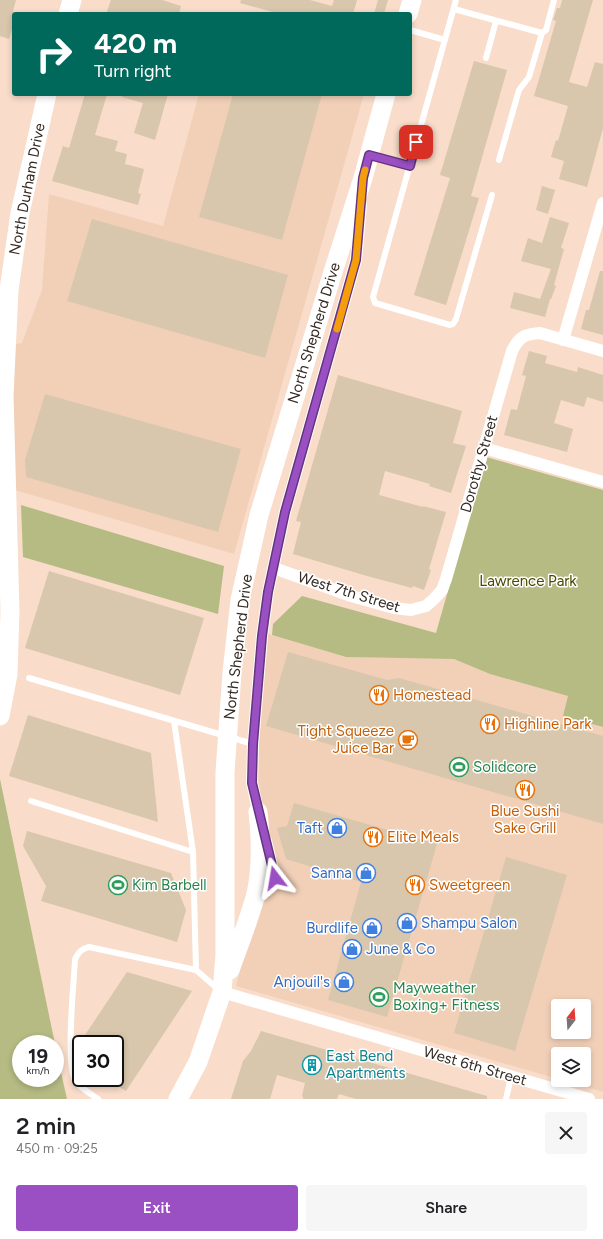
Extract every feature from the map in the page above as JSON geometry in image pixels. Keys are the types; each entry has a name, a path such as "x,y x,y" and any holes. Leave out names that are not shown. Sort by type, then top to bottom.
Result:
{"main road":[{"path":"69,12 72,0"},
{"path":"409,12 412,0"},
{"name":"North Durham Drive","path":"0,716 8,674 10,611 4,396 9,290 20,213 47,96"},
{"name":"North Shepherd Drive","path":"178,1099 198,1062 222,992 225,955 225,772 232,674 240,600 259,515 312,338 363,178 385,96"},
{"path":"222,992 256,893 260,866 261,836 258,812"}],"street":[{"name":"North Shepherd Drive","path":"275,878 252,783 253,744 262,636 268,592 285,512 356,260 363,178"},
{"path":"603,203 563,340 603,351"},
{"name":"Dorothy Street","path":"442,590 512,351 516,342 523,336 540,333 563,340"},
{"path":"484,448 603,482"},
{"name":"West 7th Street","path":"274,568 351,596 394,608 411,610 426,606 442,590"},
{"name":"West 6th Street","path":"222,992 589,1099"}],"lane":[{"path":"456,0 372,297 375,303 450,325 454,324 492,195"},
{"path":"499,160 519,90 529,77 542,33 546,30 554,0"},
{"path":"454,9 542,33"},
{"path":"486,58 496,21"},
{"path":"412,31 445,40"},
{"path":"369,155 410,166"},
{"path":"29,678 253,744"},
{"path":"174,721 193,852 196,970"},
{"path":"31,801 193,852"},
{"path":"98,1099 83,1089 76,1082 70,1044 75,959 82,949 89,947 196,970 222,992"},
{"path":"506,1099 511,1076"}],"shaded area":[{"path":"198,96 363,96 234,554 15,490 0,347 22,343 42,290 49,194 163,226"},
{"path":"268,634 346,657 454,659 490,674 569,696 563,716 603,727 603,1092 586,1087 591,1087 591,1047 551,1047 551,1077 236,986 259,893 257,764"}],"green space":[{"name":"Lawrence Park","path":"486,457 603,490 603,727 563,716 568,696 490,674 454,659 346,657 272,635 273,624 302,596 436,633"},
{"path":"21,505 224,566 218,614 23,557"},
{"path":"0,779 53,1035 12,1035 12,1087 64,1087 64,1086 67,1099 0,1099"}],"building":[{"path":"0,0 16,0 14,12 12,12 12,29 9,39 0,36"},
{"path":"111,0 162,0 181,6 180,12 107,12"},
{"path":"241,0 310,0 332,6 334,0 357,0 354,12 273,12 240,3"},
{"path":"378,0 388,0 385,12 375,12"},
{"path":"562,0 593,0 569,82 587,87 595,62 603,64 603,128 587,187 559,179 564,161 551,157 556,140 558,141 568,106 534,96 556,21 553,20 557,8 560,8"},
{"path":"474,61 507,70 471,196 479,198 446,305 414,295 450,178 440,175"},
{"path":"84,96 106,96 95,135 118,141 115,151 127,154 125,164 144,169 138,193 141,194 138,205 52,181 63,146 69,148"},
{"path":"167,96 155,140 134,133 143,103 122,97"},
{"path":"232,96 321,96 282,240 199,217"},
{"path":"542,186 555,190 548,214 536,210"},
{"path":"550,217 569,223 561,248 564,249 554,285 556,286 550,299 545,317 510,308 514,292 540,299 551,269 521,261 528,238 542,243"},
{"path":"92,219 288,275 265,358 67,301"},
{"path":"600,271 603,271 603,335 581,329 586,310 589,310"},
{"path":"529,351 547,356 545,363 577,372 578,367 603,375 603,402 587,397 584,407 561,400 554,423 573,429 567,452 504,435 511,409 517,410 526,376 522,375"},
{"path":"338,375 462,411 453,443 466,446 451,493 429,486 430,484 385,471 379,495 446,512 429,569 431,570 424,590 413,586 412,588 367,576 293,554 301,522 296,521"},
{"path":"45,394 241,449 218,532 26,477 25,460"},
{"path":"49,571 204,618 180,695 25,648"},
{"path":"288,652 387,680 399,678 603,736 603,824 266,726"},
{"path":"28,715 151,753 158,822 9,776"},
{"path":"294,803 437,844 387,1017 328,1000 361,882 286,859 277,828 287,826"},
{"path":"27,831 171,873 186,910 177,942 41,901 46,886 23,846"},
{"path":"506,857 567,875 515,1051 454,1033"},
{"path":"127,972 192,991 126,1091 120,1087 124,1087 124,1035 85,1035"},
{"name":"East Bend Apartments","path":"261,1031 487,1096 487,1099 356,1099 339,1094 337,1099 303,1099 302,1096 305,1083 277,1075 270,1099 231,1099 243,1061 251,1051"}],"slow traffic":[{"path":"337,329 356,260 365,170"}],"place":[{"name":"Homestead","path":"379,695"},
{"name":"Highline Park","path":"490,724"},
{"name":"Tight Squeeze Juice Bar","path":"408,740"},
{"name":"Solidcore","path":"459,767"},
{"name":"Blue Sushi Sake Grill","path":"525,790"},
{"name":"Taft","path":"337,828"},
{"name":"Elite Meals","path":"373,837"},
{"name":"Sanna","path":"366,873"},
{"name":"Kim Barbell","path":"118,885"},
{"name":"Sweetgreen","path":"415,885"},
{"name":"Shampu Salon","path":"407,923"},
{"name":"Burdlife","path":"372,928"},
{"name":"June & Co","path":"352,949"},
{"name":"Anjouil's","path":"344,982"},
{"name":"Mayweather Boxing+ Fitness","path":"379,997"},
{"name":"East Bend Apartments","path":"312,1065"}],"route":[{"path":"275,878 252,783 253,744 262,636 268,592 285,512 356,260 363,178 369,155 410,166 416,142"}]}
